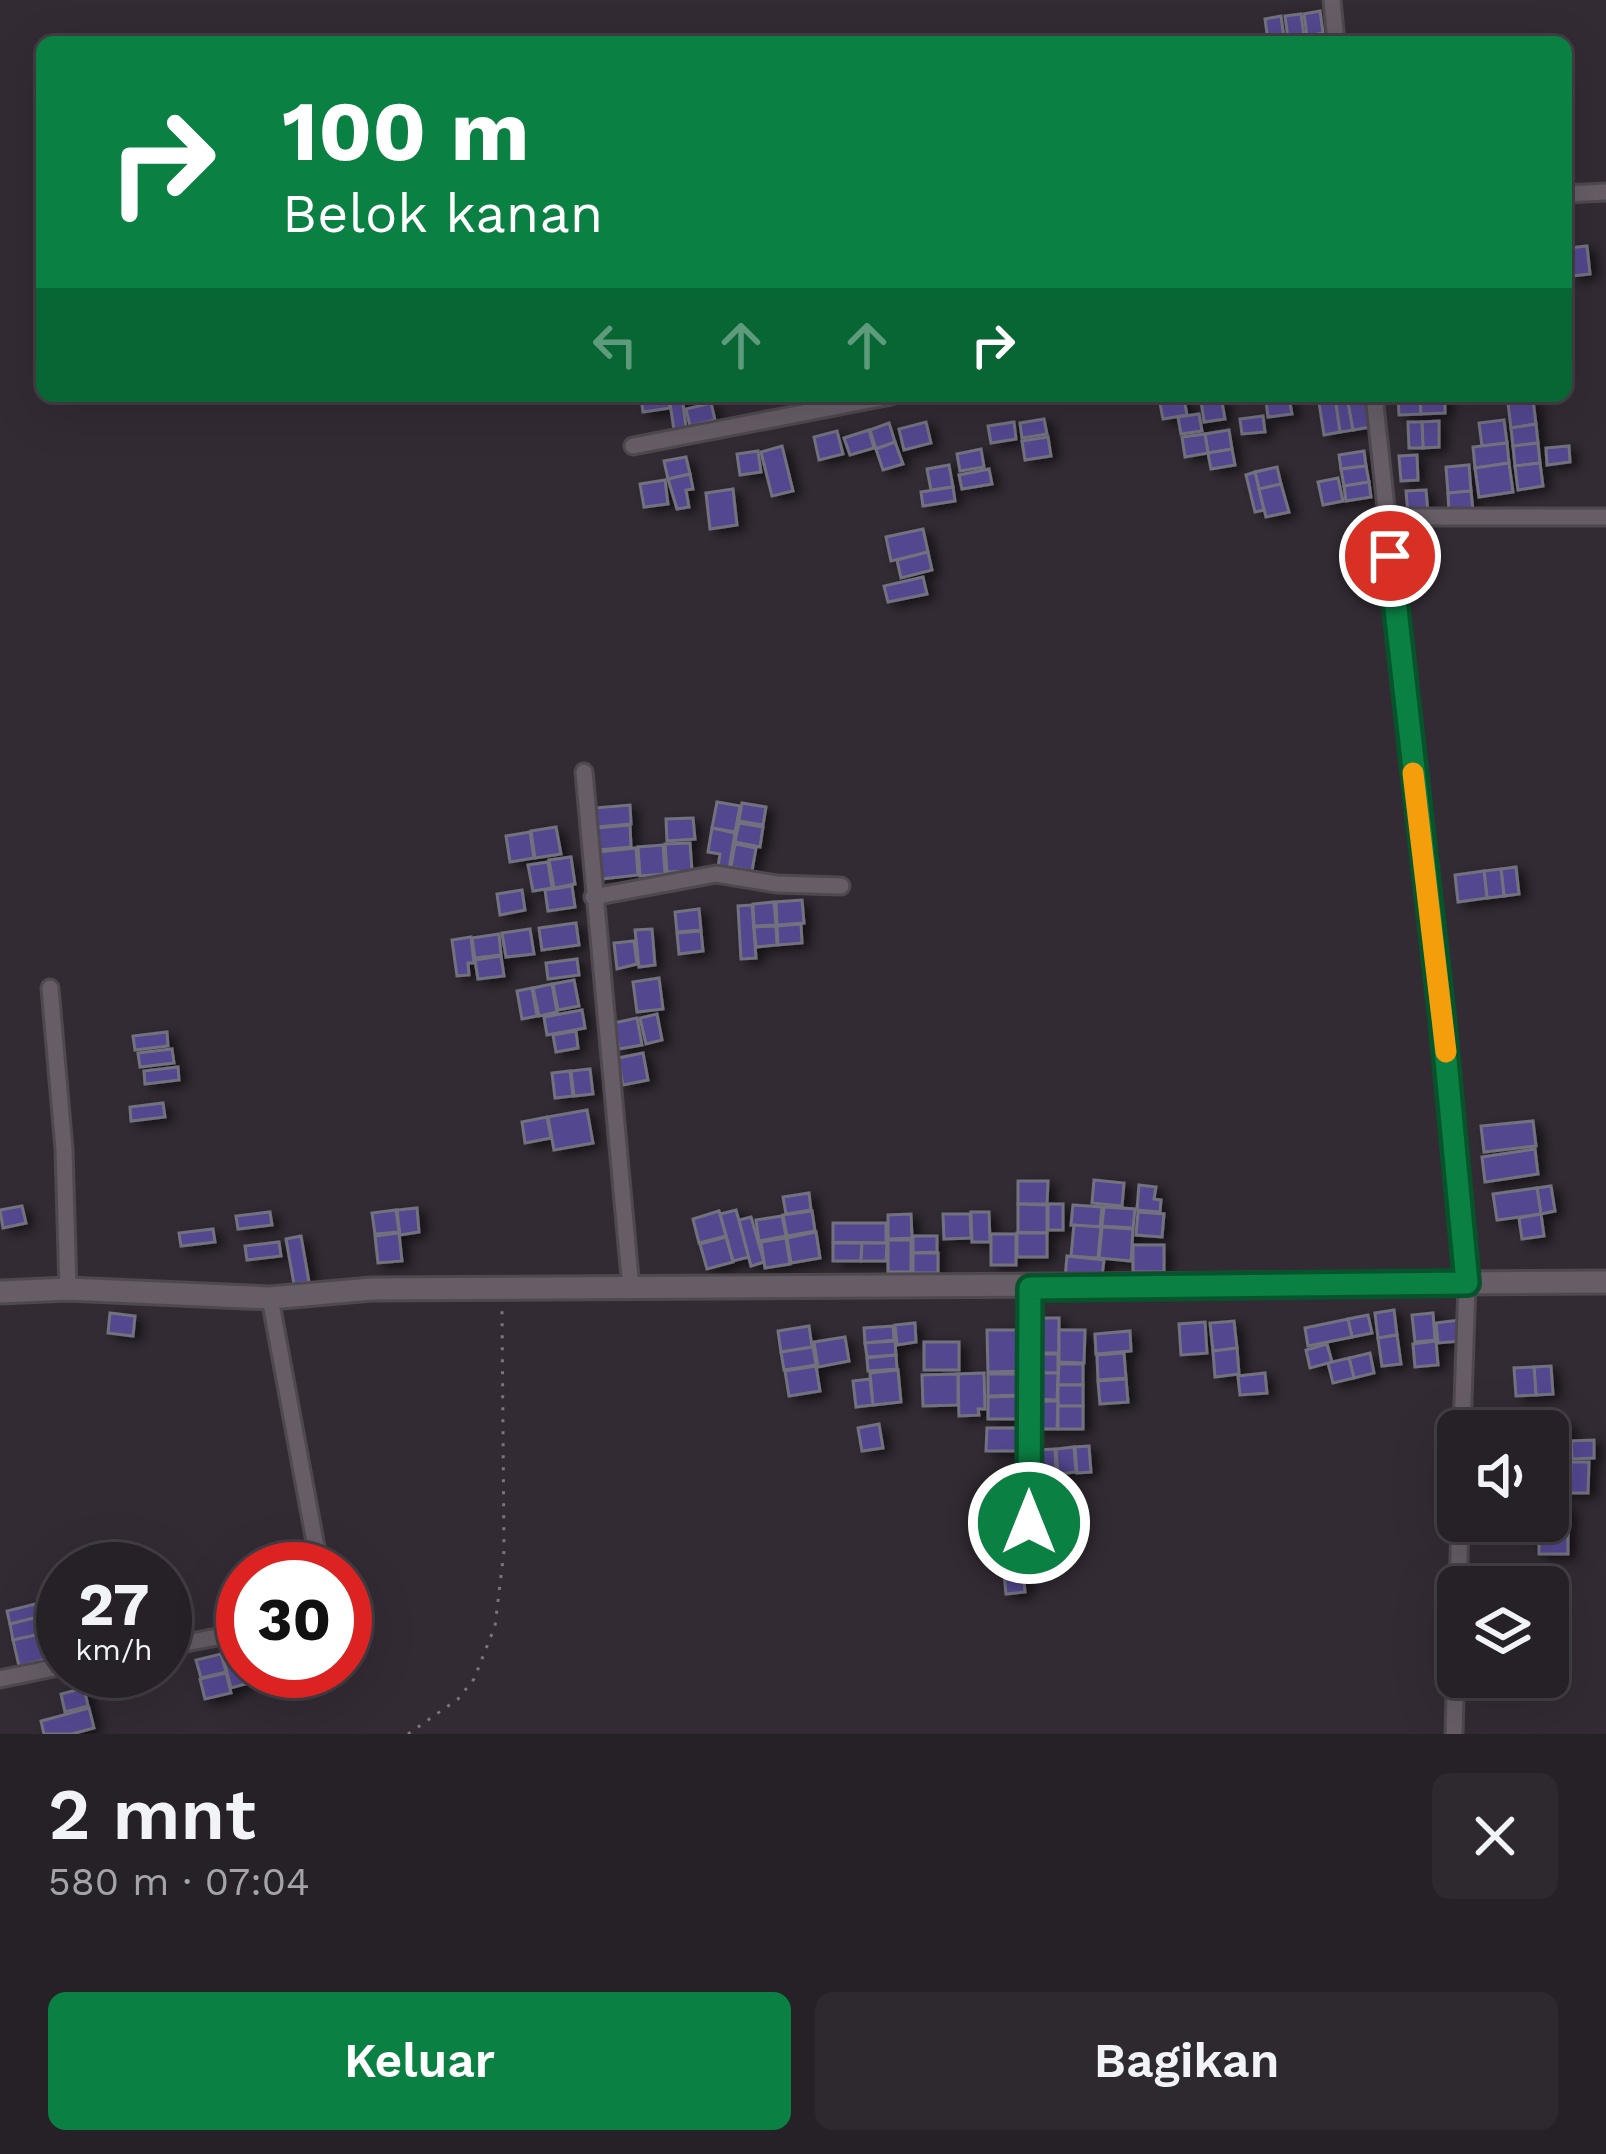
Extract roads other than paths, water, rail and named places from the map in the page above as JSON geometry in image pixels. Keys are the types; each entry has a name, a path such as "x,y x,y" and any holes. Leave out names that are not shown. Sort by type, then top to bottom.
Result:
{"main road":[{"path":"0,1292 68,1289 270,1298 372,1289 1606,1282"}],"street":[{"path":"1332,0 1335,36"},
{"path":"1572,194 1606,192"},
{"path":"633,446 860,402"},
{"path":"1376,402 1467,1283 1463,1410"},
{"path":"1387,517 1606,517"},
{"path":"584,772 632,1289"},
{"path":"593,897 716,874 777,884 841,886"},
{"path":"50,988 64,1149 68,1289"},
{"path":"1029,1523 1030,1288"},
{"path":"270,1298 315,1542"},
{"path":"1454,1734 1459,1542"},
{"path":"0,1679 36,1672"}]}
